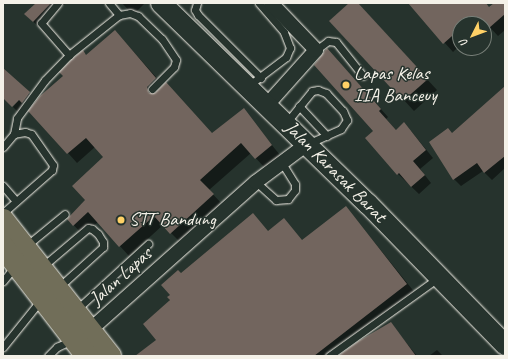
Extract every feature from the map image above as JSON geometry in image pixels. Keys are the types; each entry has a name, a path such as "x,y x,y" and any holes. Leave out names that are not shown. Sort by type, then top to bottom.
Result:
{"highway":[{"path":"3,220 10,251 50,293 82,335 110,356"},
{"path":"10,251 41,268 50,293 75,311 87,356"}],"street":[{"name":"Jalan Karasak Barat","path":"161,3 192,22 254,83 266,106 286,123 440,277 505,345"},
{"path":"266,106 316,50 271,3"},
{"name":"Jalan Lapas","path":"82,335 256,182 307,144"}],"lane":[{"path":"58,3 41,23 69,55"},
{"path":"109,3 119,15"},
{"path":"192,22 197,3"},
{"path":"254,83 286,57 290,48 284,32 260,3"},
{"path":"3,147 14,134 17,118 45,80 69,55 119,15 130,13 138,16 162,39 176,60 174,67 152,89"},
{"path":"316,50 328,41 336,42 363,76"},
{"path":"286,123 312,91 318,90 326,93 343,112 347,120 341,129 307,144"},
{"path":"299,106 327,136"},
{"path":"3,213 52,170 53,165 31,134 25,132 14,134"},
{"path":"256,182 276,200 288,199 295,190 295,184 281,162"},
{"path":"3,186 16,201"},
{"path":"3,281 10,251 65,214"},
{"path":"3,347 50,293 103,247 103,242 98,234 92,229 88,228 41,268"},
{"path":"75,311 148,244"},
{"path":"329,356 440,277"},
{"path":"48,356 57,347 82,335"}],"building":[{"path":"36,3 51,3 33,22 24,14"},
{"path":"349,3 358,3 428,79 403,101 329,21"},
{"path":"408,3 486,3 489,7 494,3 505,3 505,14 492,25 492,16 452,16 452,36 443,44"},
{"path":"115,30 156,78 147,87 149,93 155,93 166,82 212,133 244,108 272,145 255,159 241,143 200,180 214,194 170,234 154,216 119,247 88,212 73,226 67,219 85,200 72,186 103,157 86,138 67,154 28,111 40,96 63,76 59,72 72,59 83,50 86,55"},
{"path":"327,48 381,109 379,111 396,130 404,122 426,150 413,161 425,175 411,187 399,173 397,175 365,138 373,131 314,65"},
{"path":"3,68 30,92 22,103 19,100 12,107 3,98"},
{"path":"505,86 505,156 484,173 477,163 453,180 429,142 448,128 452,133"},
{"path":"346,206 407,284 314,356 135,356 156,340 143,324 170,300 167,297 170,295 161,285 178,270 181,273 253,213 268,231 284,218 302,240"},
{"path":"391,322 416,356 338,356 357,342"}],"place":[{"name":"Lapas Kelas IIA Banceuy","path":"346,85"},
{"name":"STT Bandung","path":"121,220"}]}
